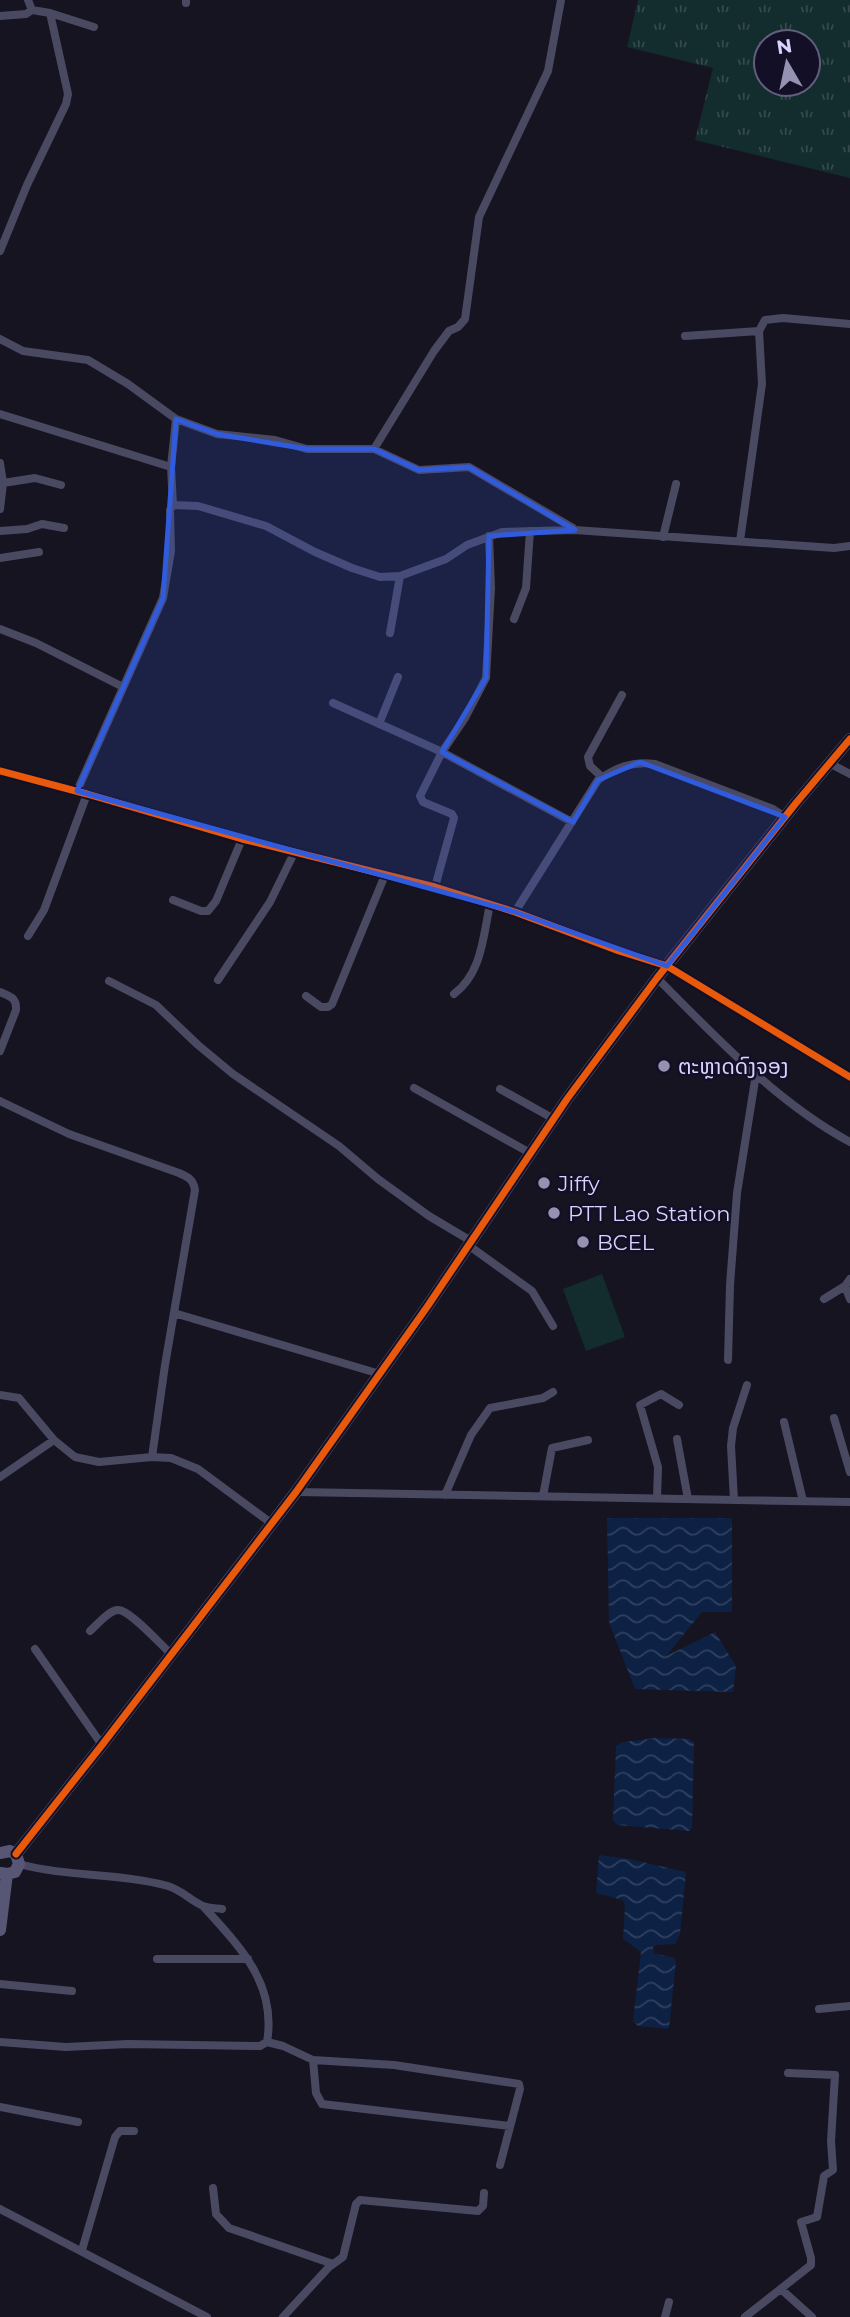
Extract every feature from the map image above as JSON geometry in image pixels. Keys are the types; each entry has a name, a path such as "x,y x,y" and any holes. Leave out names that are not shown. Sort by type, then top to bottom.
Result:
{"street":[{"path":"28,0 33,10"},
{"path":"374,449 449,331 458,327 465,319 479,217 548,71 561,0"},
{"path":"0,16 33,10 94,27"},
{"path":"0,251 27,185 66,104 67,87 50,13"},
{"path":"740,541 762,384 759,331 765,320 783,318 850,324"},
{"path":"685,336 759,331"},
{"path":"0,339 23,351 88,360 128,384 176,419 217,434 275,440 307,449 374,449 419,470 469,467 575,530"},
{"path":"0,414 171,467"},
{"path":"77,791 163,598 171,551 171,467 176,419"},
{"path":"0,463 3,482 0,509"},
{"path":"3,482 35,478 61,485"},
{"path":"663,537 676,484"},
{"path":"173,505 198,506 266,526 352,568 380,577 400,576 446,559 467,545 502,532 575,530 834,548 850,546"},
{"path":"0,531 27,529 42,524 64,528"},
{"path":"514,620 526,589 530,531"},
{"path":"435,887 454,818 452,814 423,803 420,796 442,752 465,718 486,678 491,588 489,536"},
{"path":"0,558 39,552"},
{"path":"390,633 400,576"},
{"path":"0,629 36,643 123,687"},
{"path":"379,724 398,677"},
{"path":"602,778 590,766 588,757 622,695"},
{"path":"332,703 442,752 572,822"},
{"path":"8,1852 102,1745 296,1492 513,1182 530,1153 657,978 850,740"},
{"path":"830,763 850,774"},
{"path":"515,912 598,780 626,764 656,764 773,809 785,817"},
{"path":"0,771 242,839 435,887 515,912 667,966 850,1077"},
{"path":"28,936 44,910 87,794"},
{"path":"173,900 208,911 216,901 242,839"},
{"path":"218,980 270,902 295,851"},
{"path":"306,996 321,1007 328,1007 332,1003 385,875"},
{"path":"454,994 469,981 476,968 490,904"},
{"path":"657,978 756,1074 832,1132 850,1142"},
{"path":"109,981 156,1005 233,1074 339,1146 378,1180 469,1243 534,1294 553,1326"},
{"path":"0,992 17,1003 0,1051"},
{"path":"728,1360 737,1193 756,1074"},
{"path":"414,1088 530,1153"},
{"path":"500,1089 554,1119"},
{"path":"0,1101 69,1134 190,1178 195,1190 152,1457"},
{"path":"824,1299 848,1283 850,1299"},
{"path":"174,1313 380,1374"},
{"path":"734,1500 731,1446 733,1428 747,1385"},
{"path":"445,1495 471,1434 490,1408 543,1398 553,1392"},
{"path":"657,1498 656,1457 640,1405 661,1394 679,1405"},
{"path":"0,1395 19,1398 54,1440 75,1457 89,1461 171,1458 198,1469 271,1523"},
{"path":"834,1418 850,1472"},
{"path":"784,1422 803,1501"},
{"path":"677,1439 688,1499"},
{"path":"0,1477 54,1440"},
{"path":"543,1496 552,1448 588,1440"},
{"path":"296,1492 850,1502"},
{"path":"90,1630 114,1611 120,1610 131,1616 171,1654"},
{"path":"34,1649 102,1745"},
{"path":"0,1930 3,1873 15,1872 8,1852"},
{"path":"8,1852 38,1869 125,1877 171,1887 186,1894 202,1906 248,1959 263,1988 269,2009 267,2042"},
{"path":"202,1906 222,1909"},
{"path":"157,1959 248,1959"},
{"path":"0,1984 72,1991"},
{"path":"819,2008 850,2006"},
{"path":"0,2042 66,2047 128,2044 260,2046 267,2042 283,2046 313,2060 394,2065 516,2083 520,2089 500,2165"},
{"path":"313,2060 316,2094 322,2104 510,2126"},
{"path":"745,2317 782,2290 812,2261 800,2224 817,2217 824,2176 833,2170 832,2122 836,2078 832,2074 788,2073"},
{"path":"0,2107 78,2122"},
{"path":"82,2250 115,2137 120,2131 134,2131"},
{"path":"213,2188 216,2214 229,2228 333,2264"},
{"path":"284,2317 333,2264 343,2257 356,2204 360,2200 478,2211 482,2206 484,2193"},
{"path":"0,2209 207,2317"},
{"path":"782,2290 812,2317"},
{"path":"665,2317 669,2302"}],"highlighted area":[{"path":"176,419 217,434 307,449 374,449 419,470 469,467 575,530 489,536 486,678 442,752 573,822 598,780 640,762 785,817 667,966 515,912 77,791 163,598"}],"green space":[{"path":"638,0 850,0 850,178 695,140 713,68 627,47"},
{"path":"602,1274 625,1337 586,1351 563,1289"}],"water":[{"path":"607,1518 732,1518 732,1612 702,1612 666,1656 715,1632 736,1666 733,1692 635,1689 609,1622"},
{"path":"655,1738 690,1739 694,1743 692,1828 689,1831 617,1825 613,1820 616,1746 623,1742"},
{"path":"599,1855 686,1872 680,1934 675,1944 653,1947 654,1953 674,1958 676,1961 669,2028 638,2026 633,2021 641,1952 623,1939 623,1900 596,1893"}],"cycle path":[{"path":"16,1854 296,1492 427,1307 567,1099 657,978 850,739"},
{"path":"0,771 242,839 435,887 515,912 667,966 850,1077"}],"place":[{"name":"ຕະຫຼາດດົງຈອງ","path":"664,1066"},
{"name":"Jiffy","path":"544,1183"},
{"name":"PTT Lao Station","path":"554,1213"},
{"name":"BCEL","path":"583,1242"}]}
